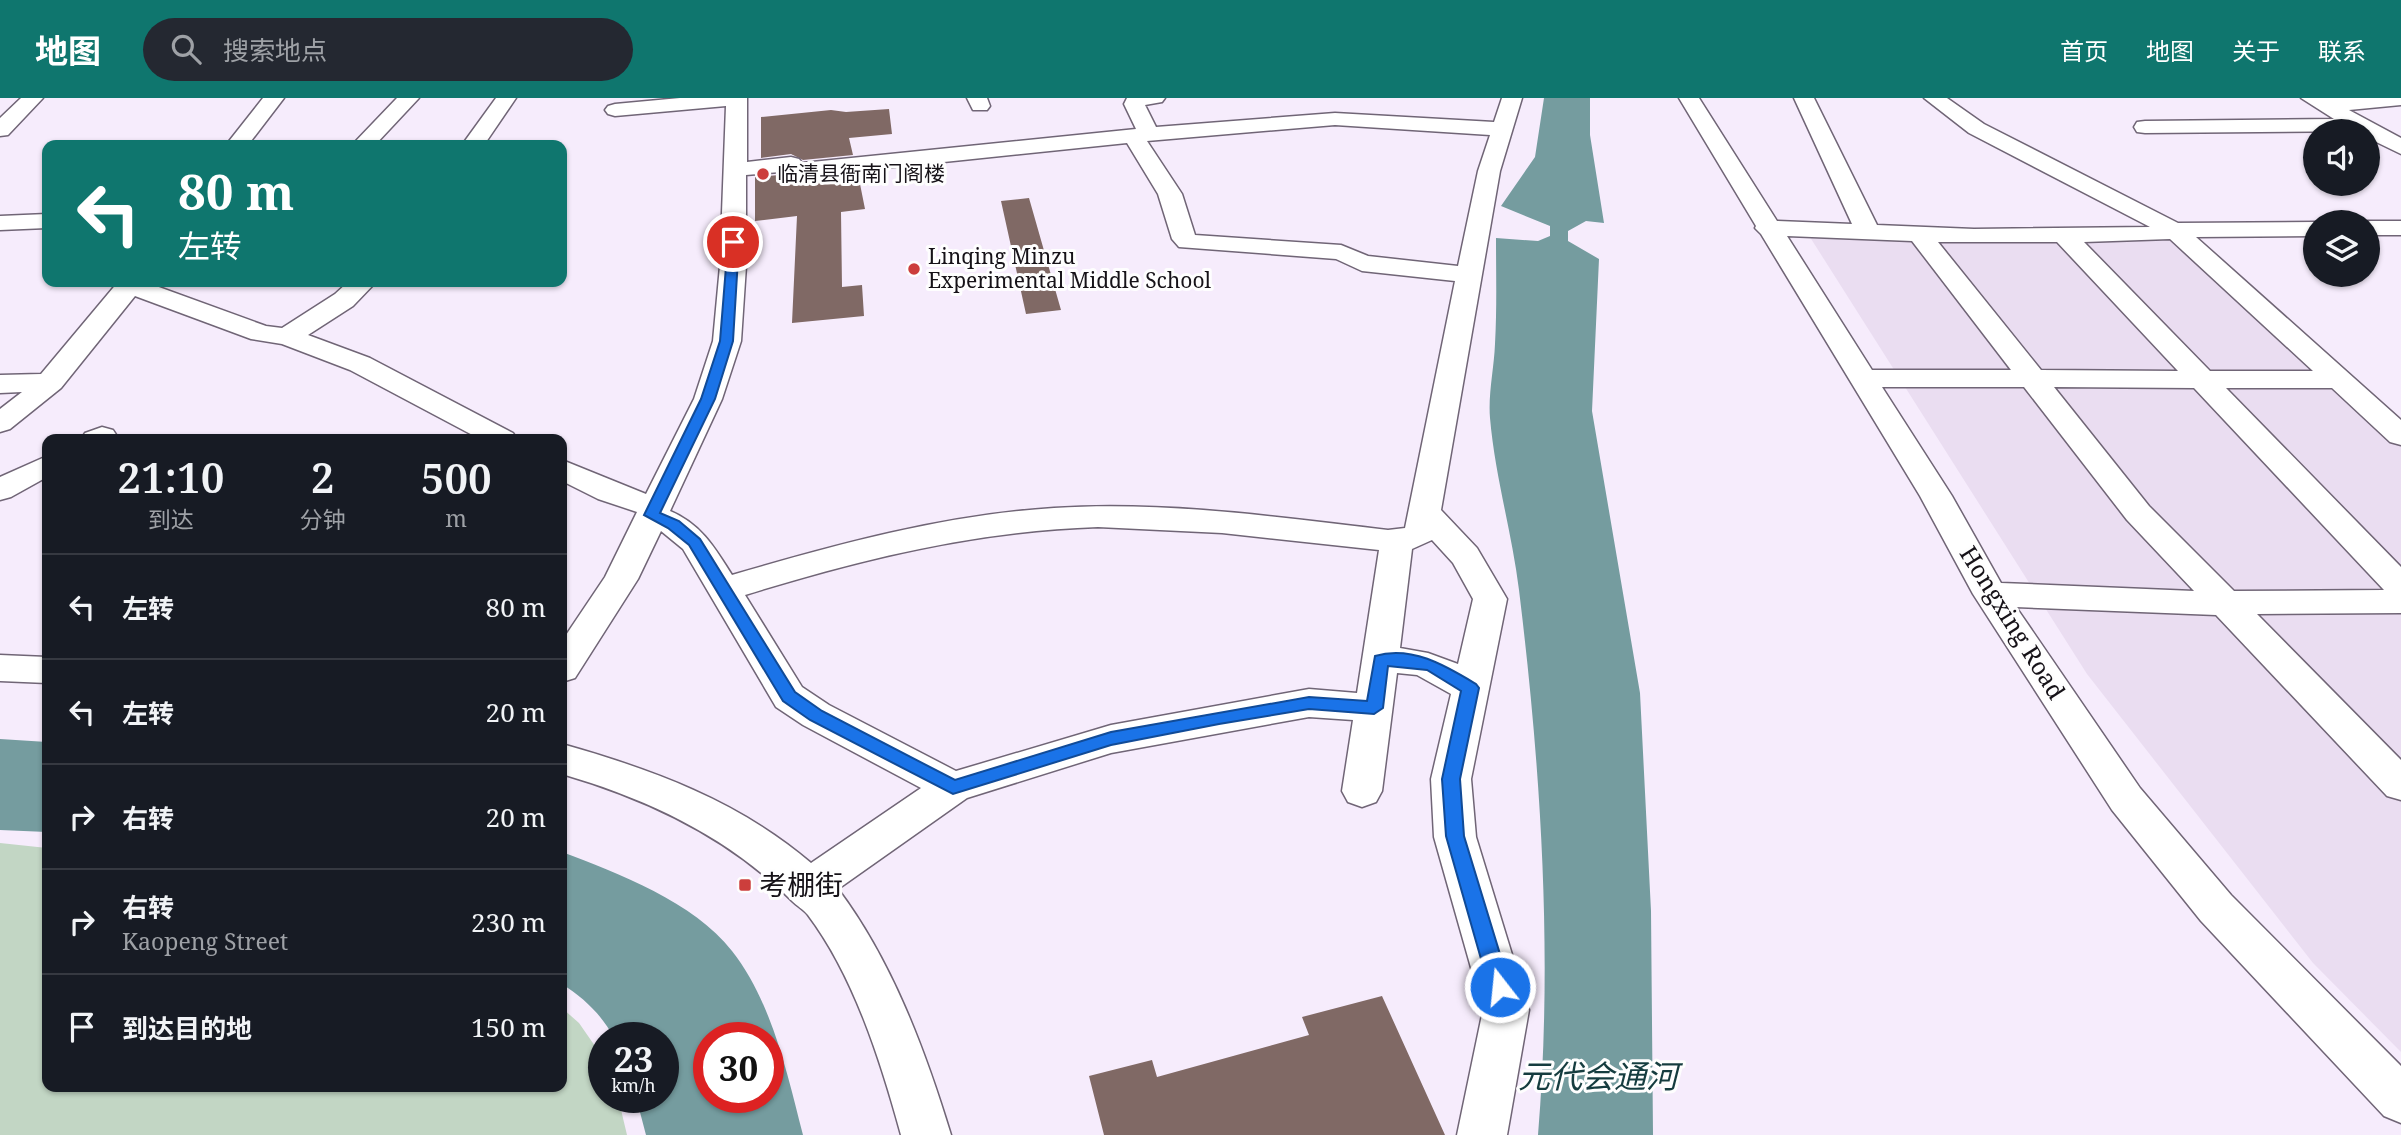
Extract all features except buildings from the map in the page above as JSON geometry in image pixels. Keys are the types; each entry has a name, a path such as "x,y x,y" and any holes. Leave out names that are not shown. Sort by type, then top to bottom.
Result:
{"street":[{"path":"241,140 274,98"},
{"path":"367,140 409,98"},
{"path":"477,140 506,98"},
{"path":"567,661 621,579 708,399 726,341 733,266 737,98 615,110"},
{"path":"1155,98 1136,100 1134,104 1142,136 1170,194 1188,242 1341,252 1362,263 1469,275"},
{"path":"1326,98 1335,120"},
{"name":"Hongxing Road","path":"1689,98 1936,496 1990,594 2126,799 2216,908 2401,1100"},
{"path":"1804,98 1868,232"},
{"path":"1934,98 1969,126 2006,141 2174,230 2401,436"},
{"path":"0,104 31,100"},
{"path":"0,130 31,100"},
{"path":"2319,102 2401,100"},
{"path":"2319,102 2350,119"},
{"path":"726,589 841,554 928,534 1003,522 1110,516 1223,522 1397,540 1420,534 1489,171 1507,114 1251,124 791,171 791,164 735,170"},
{"path":"2145,127 2303,126"},
{"path":"2380,135 2401,147"},
{"path":"0,223 42,221"},
{"path":"1768,228 1919,234 2063,235 2160,234 2174,230 2303,229"},
{"path":"2380,228 2401,228"},
{"path":"1919,234 2138,513 2401,785"},
{"path":"2063,235 2401,587"},
{"path":"0,423 51,382 70,362 128,287"},
{"path":"138,287 261,333 287,337 360,364 493,434"},
{"path":"287,337 344,300 358,287"},
{"path":"1861,378 2339,380"},
{"path":"0,384 51,382"},
{"path":"0,490 42,468"},
{"path":"567,471 653,511 695,542 726,589 789,697 816,715 953,787"},
{"path":"1426,510 1434,526 1455,542 1468,560 1489,599 1451,779 1455,836 1506,1010 1482,1135"},
{"path":"1362,791 1397,540"},
{"path":"1990,594 2224,603 2401,601"},
{"path":"1381,660 1404,660 1432,665 1470,688"},
{"path":"0,668 42,670"},
{"path":"807,888 953,787 1111,738 1309,703 1374,708"},
{"path":"567,761 640,784 729,826 777,858 821,901 864,970 910,1076 926,1135"}],"shaded area":[{"path":"1808,234 2170,237 2401,444 2401,1052 2313,963 2087,674"},
{"path":"0,843 42,847 42,1092 567,1092 567,1012 588,1036 588,1113 622,1113 627,1135 0,1135"}],"water":[{"name":"元代会通河","path":"1544,98 1590,98 1590,135 1604,223 1586,221 1568,231 1568,241 1599,259 1592,411 1640,693 1651,911 1653,1135 1538,1135 1544,999 1539,794 1519,590 1492,440 1490,391 1496,331 1496,238 1538,241 1550,236 1550,226 1501,206 1535,157"},
{"path":"0,739 42,742 42,832 0,830"},
{"path":"567,854 654,891 697,918 732,951 758,993 770,1022 693,1022 693,1113 784,1113 784,1063 803,1135 646,1135 640,1113 679,1113 679,1022 604,1022 567,987"}],"place":[{"name":"临清县衙南门阁楼","path":"763,174"},
{"name":"Linqing Minzu Experimental Middle School","path":"914,269"},
{"name":"考棚街","path":"745,885"}],"route":[{"path":"733,242 726,341 708,399 652,515 673,524 695,542 726,589 789,697 816,715 953,787 1111,738 1309,703 1374,708 1381,660 1404,660 1432,665 1470,688 1451,779 1455,836 1500,987"}]}
